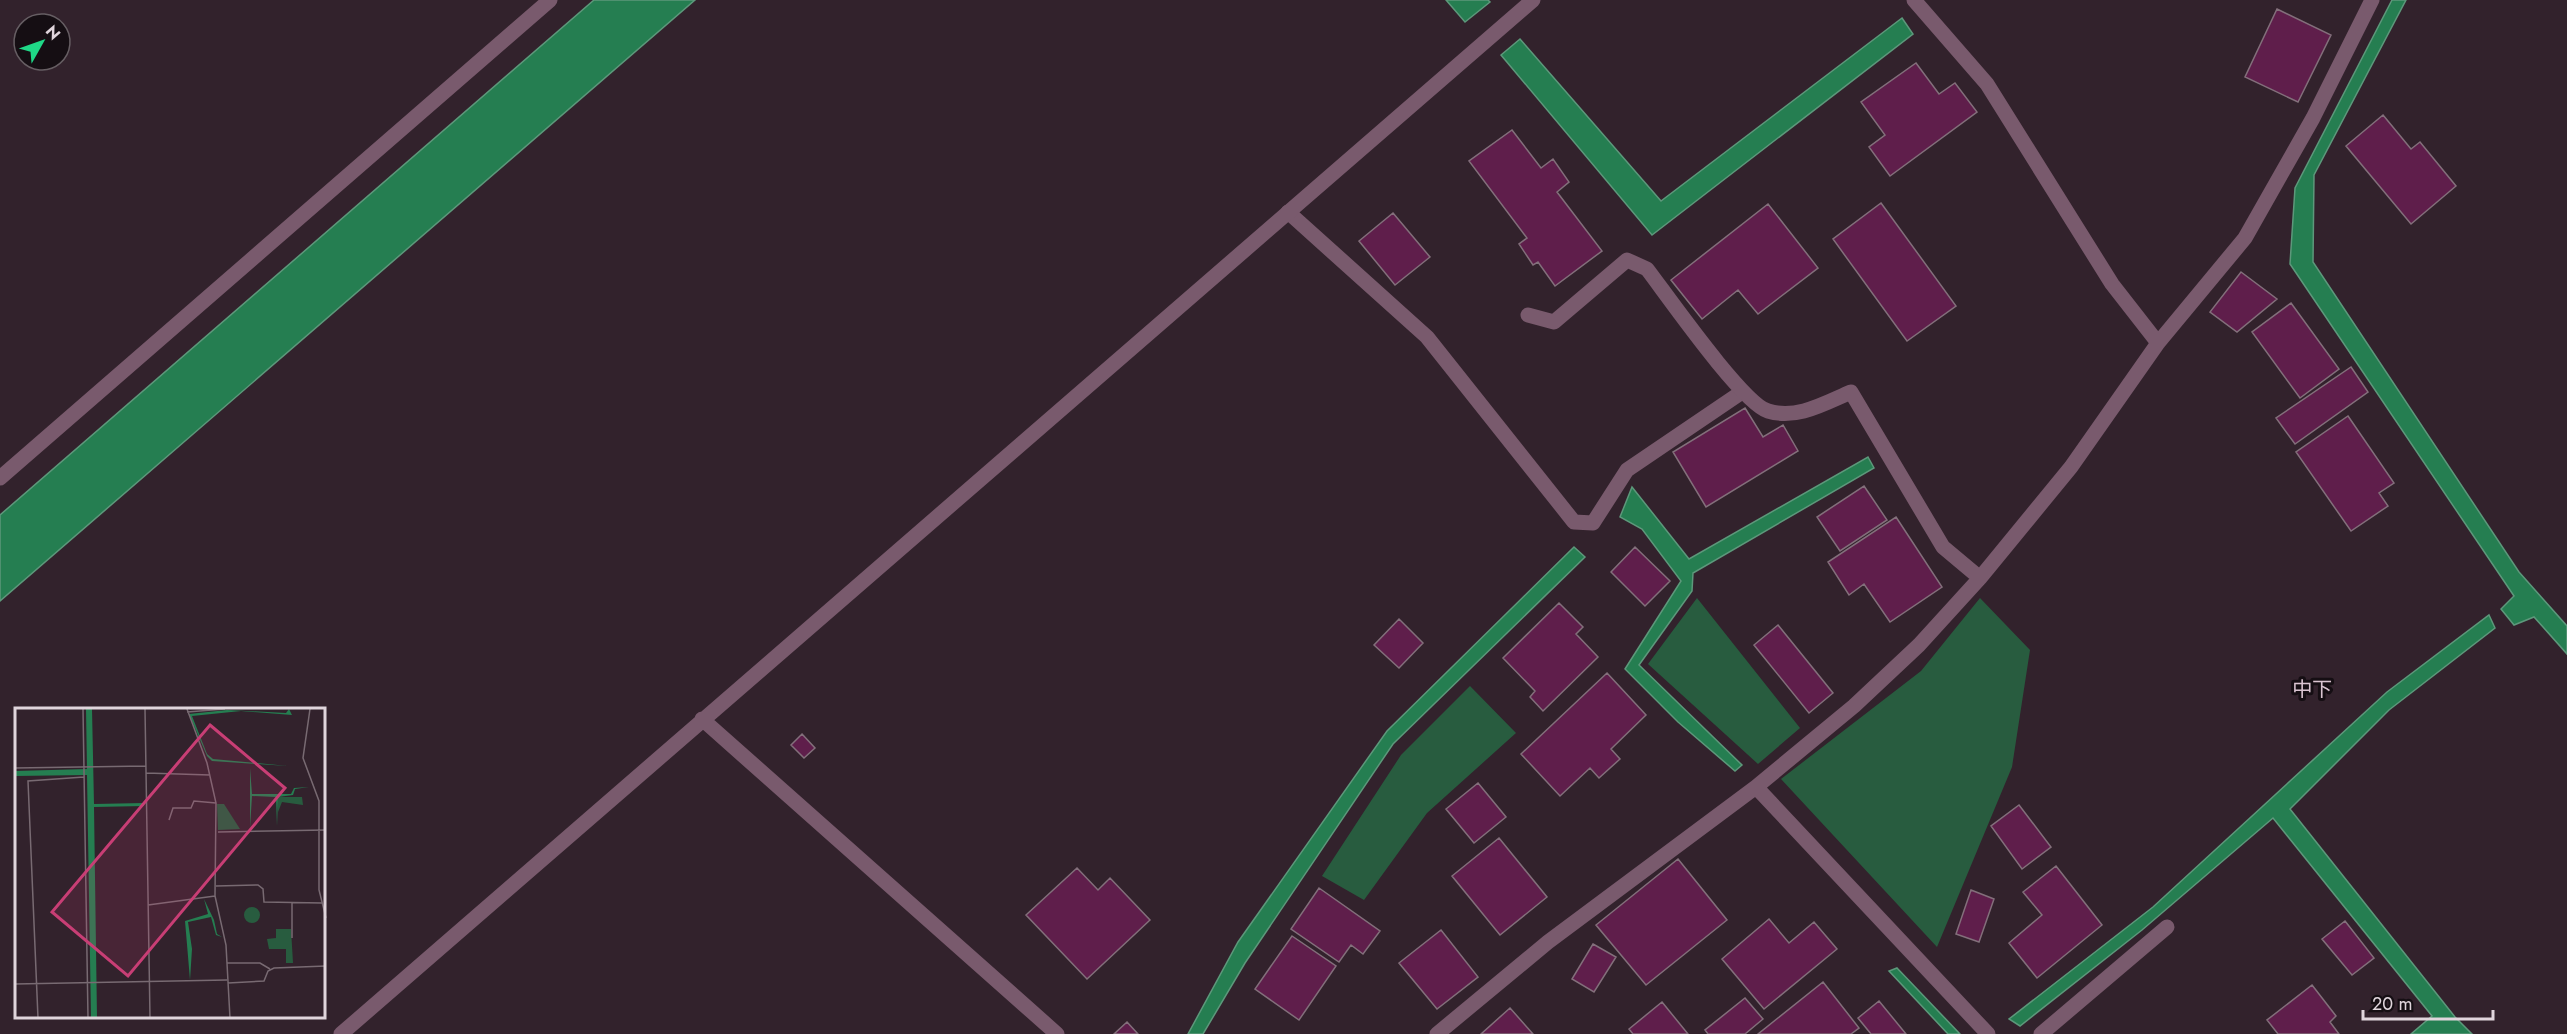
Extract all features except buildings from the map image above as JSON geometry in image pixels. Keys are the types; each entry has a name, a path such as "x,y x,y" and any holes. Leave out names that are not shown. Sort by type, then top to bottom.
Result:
{"street":[{"path":"0,478 550,0"},
{"path":"341,1034 1533,0"},
{"path":"1914,0 1987,84 2112,284 2158,343"},
{"path":"1437,1034 1548,942 1756,787 1919,645 1980,578 2071,467 2158,343 2244,238 2313,117 2372,0"},
{"path":"1288,212 1427,337 1574,522 1593,523 1627,470 1742,392"},
{"path":"1528,315 1554,322 1627,260 1647,269 1742,392 1767,411 1801,413 1851,392 1943,547 1980,578"},
{"path":"702,719 1057,1034"},
{"path":"1756,787 1988,1034"},
{"path":"2041,1034 2168,927"}],"shaded area":[{"path":"594,0 695,0 0,601 0,515"},
{"path":"1446,0 1488,0 1490,2 1465,22"},
{"path":"2392,0 2406,0 2314,175 2313,262 2519,572 2567,626 2567,654 2534,617 2514,625 2501,609 2514,596 2290,264 2295,188"},
{"path":"1902,18 1913,34 1652,235 1501,55 1520,39 1661,201"},
{"path":"1868,457 1874,468 1693,573 1692,591 1639,665 1742,765 1735,771 1678,722 1625,669 1681,581 1642,529 1620,517 1632,487 1689,559"},
{"path":"1574,547 1585,557 1393,744 1245,963 1203,1034 1188,1034 1238,942 1387,731"},
{"path":"1697,598 1800,728 1758,764 1648,664"},
{"path":"1980,598 2030,650 2012,767 1937,947 1781,779 1921,671"},
{"path":"2489,615 2495,628 2389,710 2290,809 2455,1017 2472,1034 2411,1034 2432,1016 2273,818 2142,930 2020,1026 2009,1019 2153,907 2387,692"},
{"path":"1470,686 1516,733 1427,813 1364,900 1322,876 1401,755"},
{"path":"1897,968 1960,1034 1948,1034 1889,971"}],"district":[{"name":"中下","path":"2312,689"}]}
